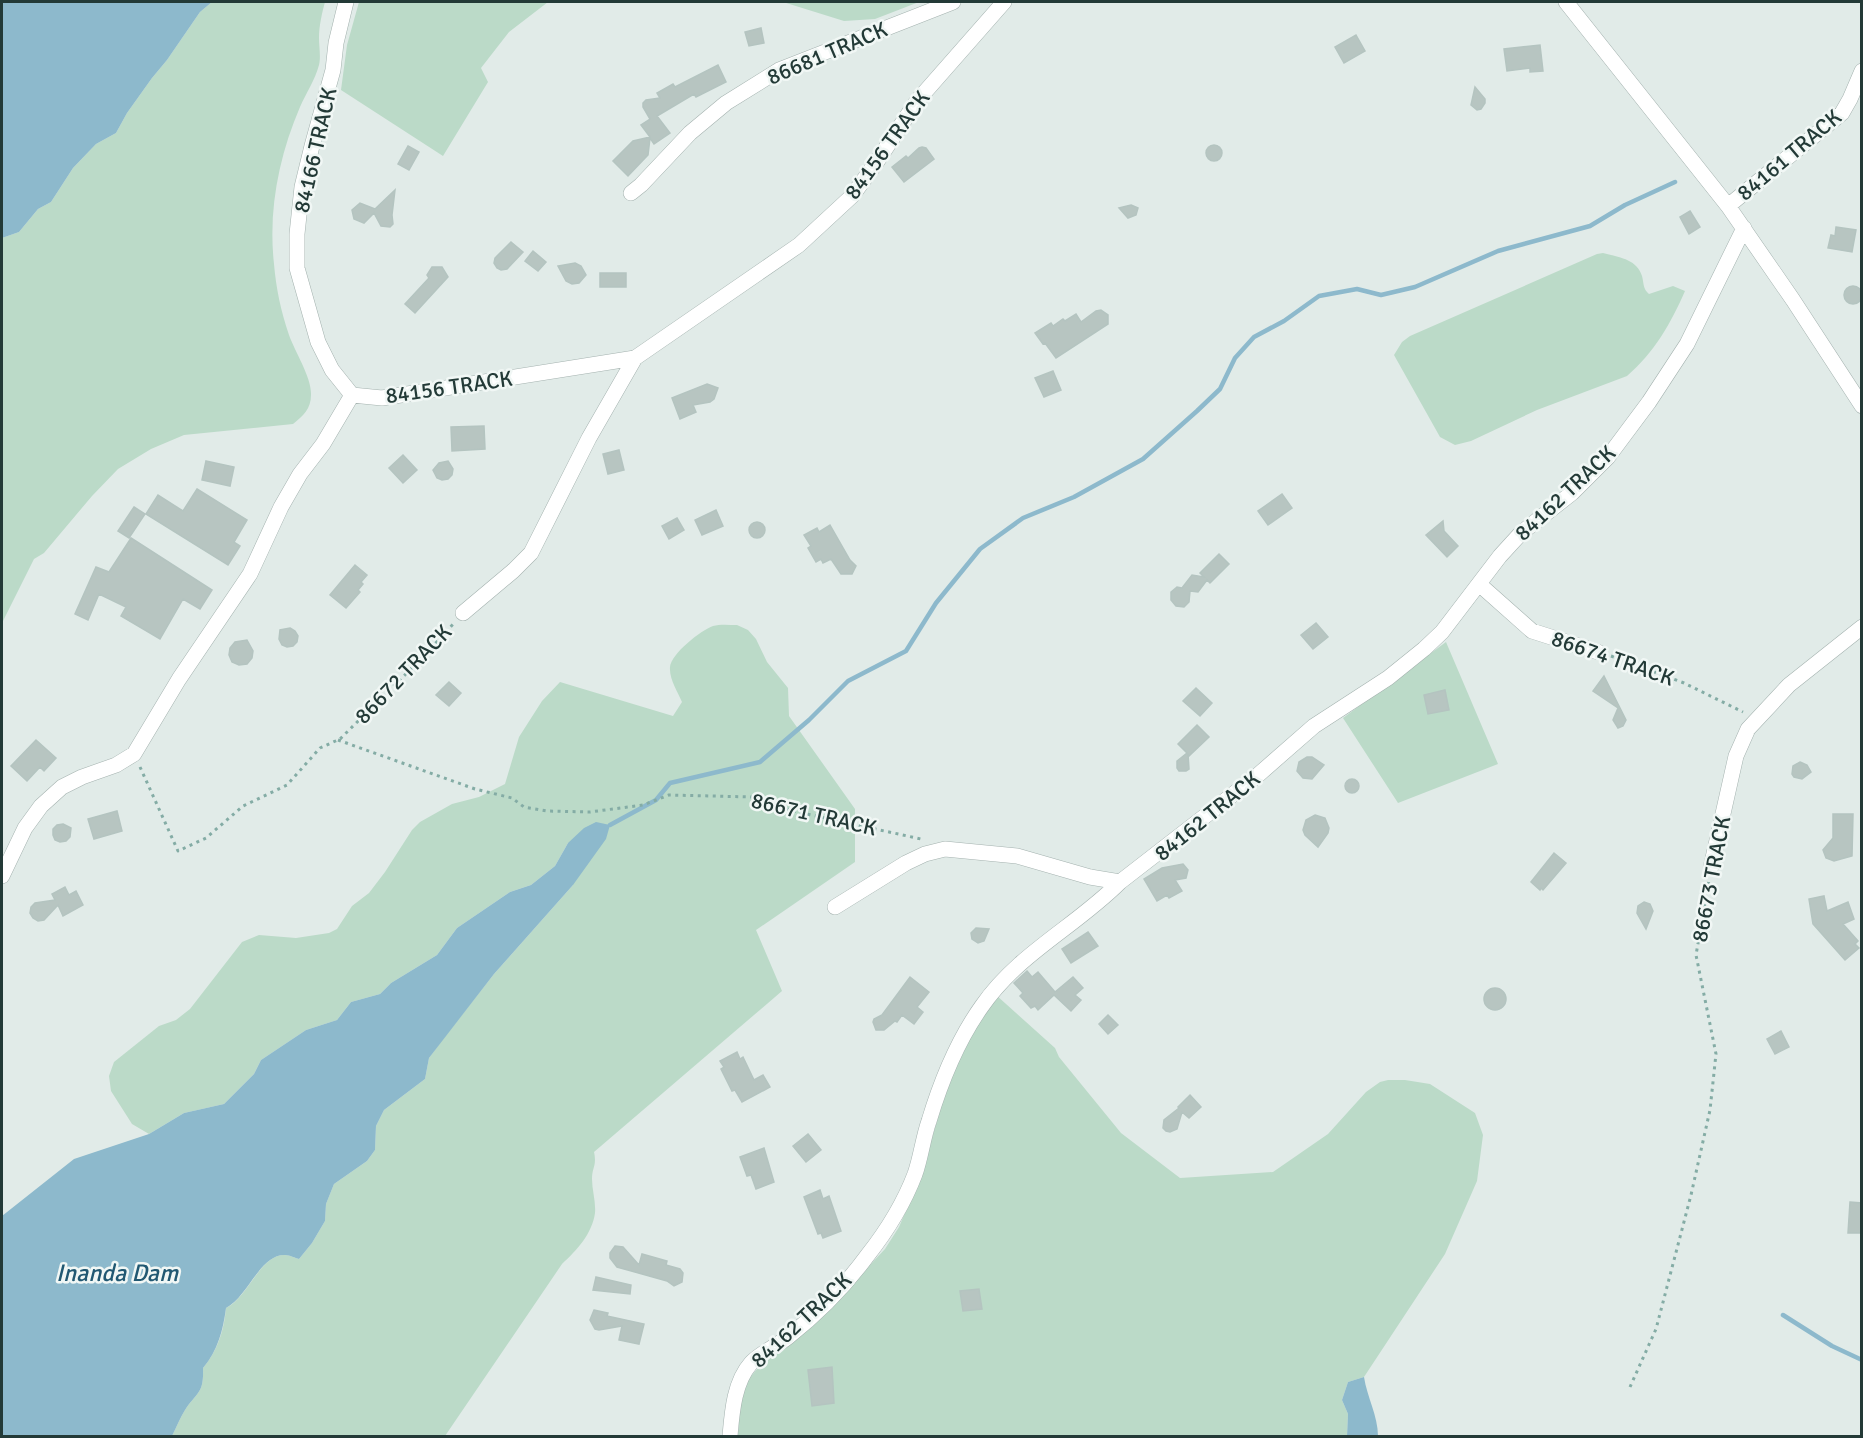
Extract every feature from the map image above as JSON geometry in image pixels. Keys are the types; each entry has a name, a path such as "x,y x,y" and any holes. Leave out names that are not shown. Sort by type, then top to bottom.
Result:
{"street":[{"name":"84166 TRACK","path":"346,2 336,43 333,70 302,187 297,234 297,268 318,342 332,370 352,395"},
{"name":"86681 TRACK","path":"631,193 690,133 726,103 779,70 953,2"},
{"name":"84156 TRACK","path":"134,754 179,679 250,574 281,507 352,395 382,398 635,358 799,245 852,196 917,101 1004,2"},
{"path":"1566,2 1728,206 1862,406"},
{"name":"84161 TRACK","path":"1728,206 1841,115 1862,71"},
{"path":"1841,115 1862,104"},
{"name":"84162 TRACK","path":"730,1437 739,1384 750,1363 788,1337 826,1303 867,1257 887,1228 915,1173 929,1120 945,1073 964,1034 1004,978 1028,956 1105,897 1120,882 1258,775 1314,726 1388,678 1443,632 1500,556 1521,533 1572,493 1608,457 1649,402 1688,344 1744,228"},
{"name":"86672 TRACK","path":"463,613 531,553 589,438 635,358"},
{"name":"86674 TRACK","path":"1479,585 1532,631 1598,652"},
{"name":"86673 TRACK","path":"1711,867 1736,756 1748,729 1789,686 1862,627"},
{"path":"2,876 25,828 41,806 62,787 116,765 134,754"},
{"path":"835,907 906,863 925,854 945,849 1017,856 1090,877 1120,882"}],"path":[{"name":"86672 TRACK","path":"134,754 178,851 206,838 243,806 287,785 320,748 338,740 425,655 463,613"},
{"name":"86674 TRACK","path":"1598,652 1684,683 1757,719"},
{"name":"86671 TRACK","path":"338,740 475,789 512,798 524,807 547,811 590,812 643,805 669,795 753,798 793,811 930,841"},
{"name":"86673 TRACK","path":"1630,1387 1656,1329 1691,1195 1710,1110 1716,1054 1696,955 1711,867"}],"green space":[{"path":"212,2 325,2 319,38 319,65 286,145 277,184 273,224 274,264 279,300 289,335 309,381 310,404 293,424 184,435 151,449 118,469 44,553 34,559 2,623 2,238 19,232 38,209 51,202 73,168 96,144 116,133 127,113 200,12"},
{"path":"359,2 548,2 509,32 481,68 488,82 443,156 341,90 347,45"},
{"path":"783,2 919,2 875,19 844,21"},
{"path":"1603,253 1626,260 1636,266 1640,270 1649,294 1673,286 1685,291 1668,326 1645,358 1627,376 1537,410 1471,441 1455,445 1440,437 1394,355 1402,342 1410,336"},
{"path":"719,625 737,625 748,630 756,639 767,662 788,688 789,716 855,809 855,862 756,930 782,991 594,1152 592,1179 595,1213 591,1228 562,1264 445,1436 172,1436 185,1410 201,1388 203,1368 219,1340 226,1308 234,1303 268,1261 285,1255 299,1259 325,1221 326,1204 334,1184 367,1161 375,1150 376,1126 384,1110 425,1079 429,1058 443,1039 494,974 573,885 568,843 555,866 531,885 510,892 457,928 437,955 391,983 380,994 351,1002 337,1020 306,1030 261,1060 254,1074 224,1104 184,1113 149,1134 132,1124 111,1091 109,1076 114,1062 159,1026 176,1020 190,1009 242,942 259,935 296,938 329,933 337,929 352,906 369,893 412,830 420,822 452,804 479,797 505,784 519,737 542,701 560,682 673,716 682,702 670,672 675,656 694,637 708,628"},
{"path":"1446,642 1498,764 1398,803 1343,718"},
{"path":"996,995 1055,1048 1059,1057 1121,1133 1180,1178 1273,1172 1328,1134 1366,1092 1380,1082 1388,1080 1430,1084 1475,1113 1483,1135 1477,1181 1445,1254 1364,1377 1348,1382 1342,1400 1348,1414 1347,1436 738,1436 739,1412 746,1382 758,1368 823,1315 885,1249 899,1227 922,1174 942,1103 954,1072 977,1023"}],"water":[{"path":"2,2 212,2 200,12 127,113 116,133 96,144 73,168 51,202 38,209 19,232 2,238"},
{"name":"Inanda Dam","path":"596,822 610,825 606,839 573,885 494,974 429,1058 425,1079 384,1110 376,1126 375,1150 367,1161 334,1184 326,1204 325,1221 312,1243 299,1259 285,1255 268,1261 234,1303 226,1308 219,1340 203,1368 201,1388 185,1410 172,1436 2,1436 2,1216 74,1159 149,1134 184,1113 224,1104 254,1074 261,1060 306,1030 337,1020 351,1002 380,994 391,983 437,955 457,928 510,892 531,885 555,866 568,843 584,828"},
{"path":"1364,1377 1378,1436 1347,1436 1348,1414 1342,1400 1348,1382"}],"building":[{"path":"761,28 764,43 749,46 745,32"},
{"path":"1356,35 1365,51 1344,63 1335,47"},
{"path":"1540,45 1543,71 1530,72 1530,68 1507,71 1504,49"},
{"path":"718,65 726,82 696,97 694,94 657,116 670,133 654,144 650,138 648,155 628,176 613,161 633,141 650,137 641,125 650,119 643,103 646,100 660,98 657,93 673,84 675,87"},
{"path":"1475,87 1485,99 1481,109 1477,110 1471,105"},
{"path":"1211,145 1217,145 1222,153 1220,159 1211,161 1206,156 1206,150"},
{"path":"408,146 419,152 409,170 398,164"},
{"path":"922,147 926,148 934,159 904,182 892,167"},
{"path":"395,190 393,224 390,227 381,226 374,213 364,223 354,219 352,210 360,203 375,209"},
{"path":"1131,205 1138,208 1136,215 1128,218 1119,208"},
{"path":"1690,211 1700,227 1689,234 1680,217"},
{"path":"1836,227 1856,230 1852,252 1828,248 1831,235 1835,236"},
{"path":"511,242 523,252 507,269 501,270 494,263 495,258"},
{"path":"533,251 546,262 538,271 525,261"},
{"path":"575,263 581,266 586,275 579,283 572,284 566,281 558,266"},
{"path":"432,267 442,267 448,277 415,313 405,304 429,278 427,275"},
{"path":"600,273 626,273 626,287 600,287"},
{"path":"1849,286 1857,286 1862,291 1860,302 1849,304 1844,299 1844,291"},
{"path":"1101,310 1108,315 1108,324 1056,358 1035,333 1051,323 1053,326 1076,314 1081,322"},
{"path":"1053,371 1061,390 1044,397 1035,378"},
{"path":"707,384 718,388 714,399 693,405 696,412 680,419 672,398"},
{"path":"484,426 485,449 452,451 451,427"},
{"path":"619,450 624,470 608,474 603,454"},
{"path":"403,455 417,470 403,483 389,468"},
{"path":"206,461 234,467 230,486 202,480"},
{"path":"448,461 453,469 452,475 448,479 437,478 433,470 439,463"},
{"path":"197,489 247,520 234,542 240,546 228,565 146,514 158,495 183,511"},
{"path":"1282,494 1292,508 1268,525 1258,511"},
{"path":"134,507 145,514 129,538 118,531"},
{"path":"716,510 723,526 702,535 695,520"},
{"path":"677,518 684,530 669,539 662,526"},
{"path":"1443,521 1444,531 1458,546 1447,557 1426,535"},
{"path":"757,522 763,524 765,530 763,536 757,538 751,536 749,530 751,524"},
{"path":"830,525 850,560 856,566 852,574 841,574 831,559 823,563 821,559 816,562 808,548 811,546 804,535 817,528 819,532"},
{"path":"131,538 212,590 200,609 183,599 160,639 121,616 126,607 99,594 88,620 75,614 96,567 109,572"},
{"path":"1219,554 1229,564 1210,583 1207,580 1198,592 1190,591 1189,602 1184,607 1176,606 1171,600 1171,592 1177,587 1182,588 1192,575 1204,577 1200,573"},
{"path":"355,565 367,575 361,582 363,584 358,590 360,592 346,608 330,595"},
{"path":"1316,623 1328,637 1313,649 1301,635"},
{"path":"290,628 298,636 293,646 287,647 282,645 279,639 280,630"},
{"path":"247,640 253,651 252,658 247,664 239,665 232,662 229,655 230,648 235,642"},
{"path":"1604,676 1626,720 1623,726 1618,728 1613,720 1618,708 1593,691"},
{"path":"449,682 461,693 449,706 436,695"},
{"path":"1196,688 1212,703 1200,716 1183,701"},
{"path":"1445,690 1449,710 1428,714 1424,695"},
{"path":"1197,725 1209,737 1189,756 1188,754 1189,769 1179,771 1177,761 1187,753 1178,744"},
{"path":"36,740 56,758 44,771 40,767 27,781 11,766"},
{"path":"1312,757 1324,765 1312,779 1303,778 1297,771 1299,762"},
{"path":"1800,762 1807,765 1811,772 1802,779 1792,774 1793,766"},
{"path":"1349,779 1355,779 1359,786 1355,793 1349,793 1345,789 1345,783"},
{"path":"117,811 122,831 94,839 88,819"},
{"path":"1833,814 1853,814 1852,856 1834,861 1826,858 1823,850 1833,838"},
{"path":"1315,815 1325,818 1329,828 1318,847 1305,835 1303,830 1306,820"},
{"path":"63,824 71,828 70,837 60,842 55,840 53,829"},
{"path":"1554,853 1566,863 1543,890 1541,888 1540,890 1531,882"},
{"path":"1183,864 1188,870 1186,878 1175,880 1182,891 1169,898 1167,895 1157,901 1144,879 1162,868"},
{"path":"65,887 69,895 76,891 83,905 63,916 58,905 44,920 38,921 33,918 30,913 35,903 55,900 52,894"},
{"path":"1824,896 1827,911 1848,902 1854,919 1843,924 1858,941 1855,944 1859,948 1845,960 1813,924 1809,899"},
{"path":"1644,902 1650,904 1653,911 1646,929 1637,913 1638,906"},
{"path":"976,928 989,929 984,941 978,943 972,939 971,933"},
{"path":"1088,932 1098,946 1071,963 1062,949"},
{"path":"1027,971 1032,977 1038,972 1055,992 1073,977 1083,988 1075,995 1081,1000 1071,1011 1054,995 1038,1010 1035,1006 1031,1008 1020,996 1023,993 1014,983"},
{"path":"910,977 929,992 917,1007 923,1012 914,1024 902,1015 897,1022 895,1021 884,1030 876,1030 874,1019 882,1015"},
{"path":"1495,988 1503,991 1506,999 1503,1007 1495,1010 1487,1007 1484,999 1487,991"},
{"path":"1108,1015 1118,1025 1108,1034 1099,1024"},
{"path":"1781,1031 1789,1047 1775,1054 1767,1039"},
{"path":"737,1052 740,1059 743,1057 754,1080 763,1075 770,1087 742,1102 735,1090 732,1091 721,1069 724,1067 720,1061"},
{"path":"1190,1095 1201,1107 1189,1118 1182,1112 1177,1129 1166,1131 1163,1128 1164,1120"},
{"path":"808,1134 821,1150 806,1162 793,1146"},
{"path":"764,1148 774,1182 756,1189 751,1175 747,1176 740,1157"},
{"path":"820,1190 823,1199 829,1196 841,1231 823,1238 821,1233 818,1234 804,1197"},
{"path":"1850,1202 1862,1203 1862,1233 1848,1233"},
{"path":"615,1246 623,1247 639,1265 642,1254 667,1261 666,1265 680,1269 683,1273 682,1282 674,1286 667,1281 617,1267 610,1258 610,1253"},
{"path":"596,1277 631,1285 630,1294 593,1290"},
{"path":"979,1289 982,1309 963,1311 960,1291"},
{"path":"594,1310 608,1313 607,1316 644,1324 639,1344 619,1340 622,1326 595,1329 590,1320"},
{"path":"832,1367 834,1403 812,1406 808,1370"}],"waterway":[{"path":"610,825 656,800 670,783 760,762 809,720 848,681 906,651 936,603 980,549 1023,518 1074,497 1143,459 1220,389 1235,358 1254,337 1284,321 1319,296 1357,289 1381,295 1415,287 1498,251 1590,226 1625,205 1675,182"},
{"path":"1783,1315 1832,1346 1862,1360"}]}
